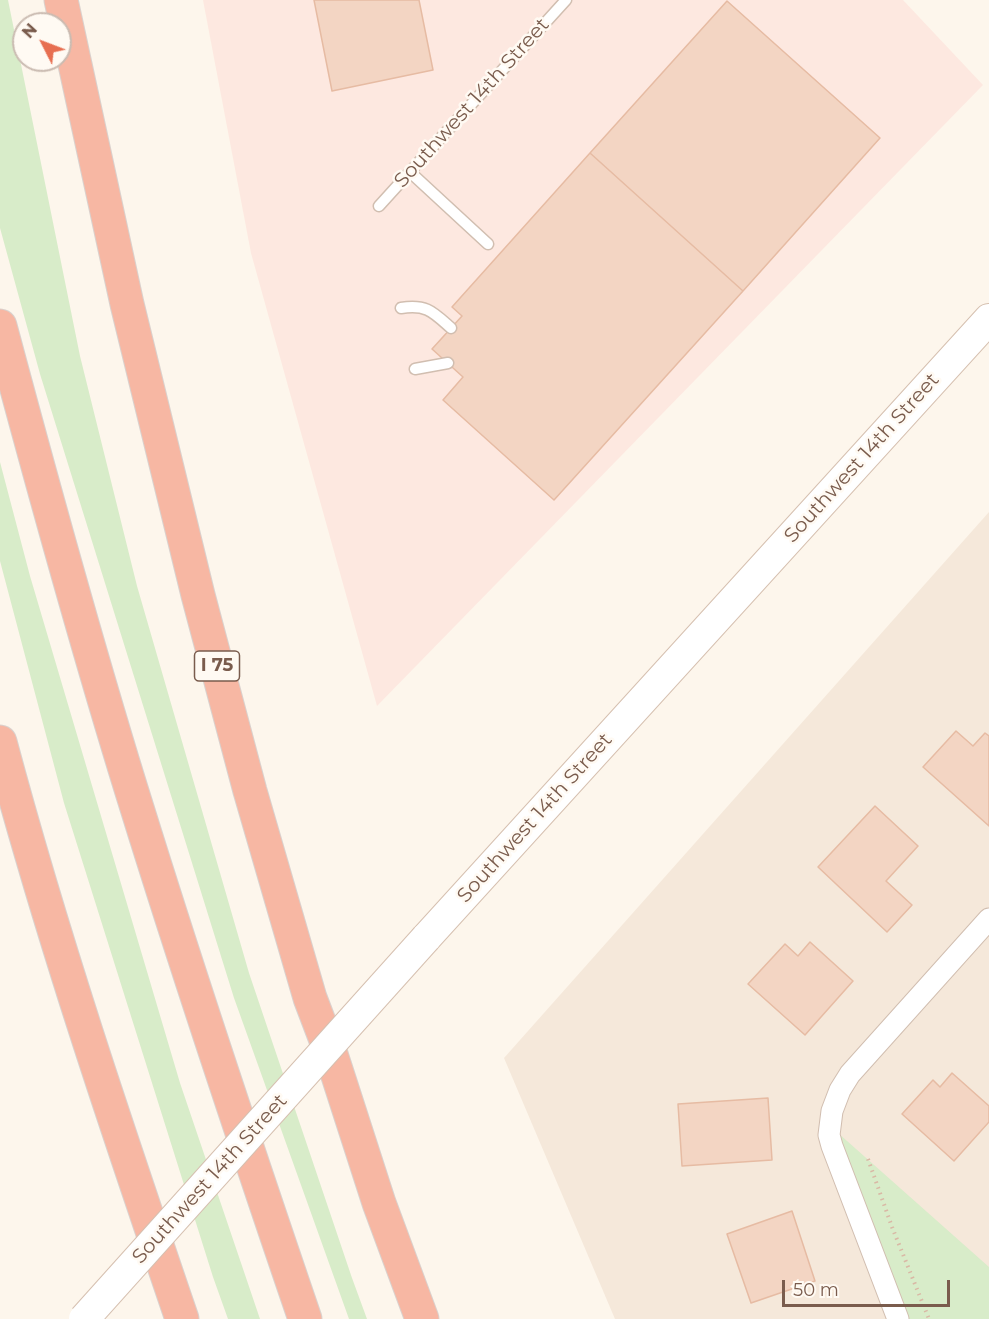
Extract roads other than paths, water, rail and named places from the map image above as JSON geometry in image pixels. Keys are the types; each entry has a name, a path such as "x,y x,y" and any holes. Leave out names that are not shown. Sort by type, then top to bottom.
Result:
{"highway":[{"name":"I 75","path":"61,0 127,304 198,595 250,791 309,998 328,1048 379,1203 422,1319"},
{"path":"0,326 81,623 137,808 220,1070 305,1319"},
{"path":"0,742 26,841 82,1022 182,1319"}],"street":[{"name":"Southwest 14th Street","path":"84,1319 426,938 989,319"},
{"path":"898,1319 832,1146 829,1125 832,1110 850,1074 989,919"}],"lane":[{"name":"Southwest 14th Street","path":"379,206 566,0"},
{"path":"410,172 488,244"},
{"path":"401,308 417,306 433,312 452,328"},
{"path":"415,369 448,363"}]}
